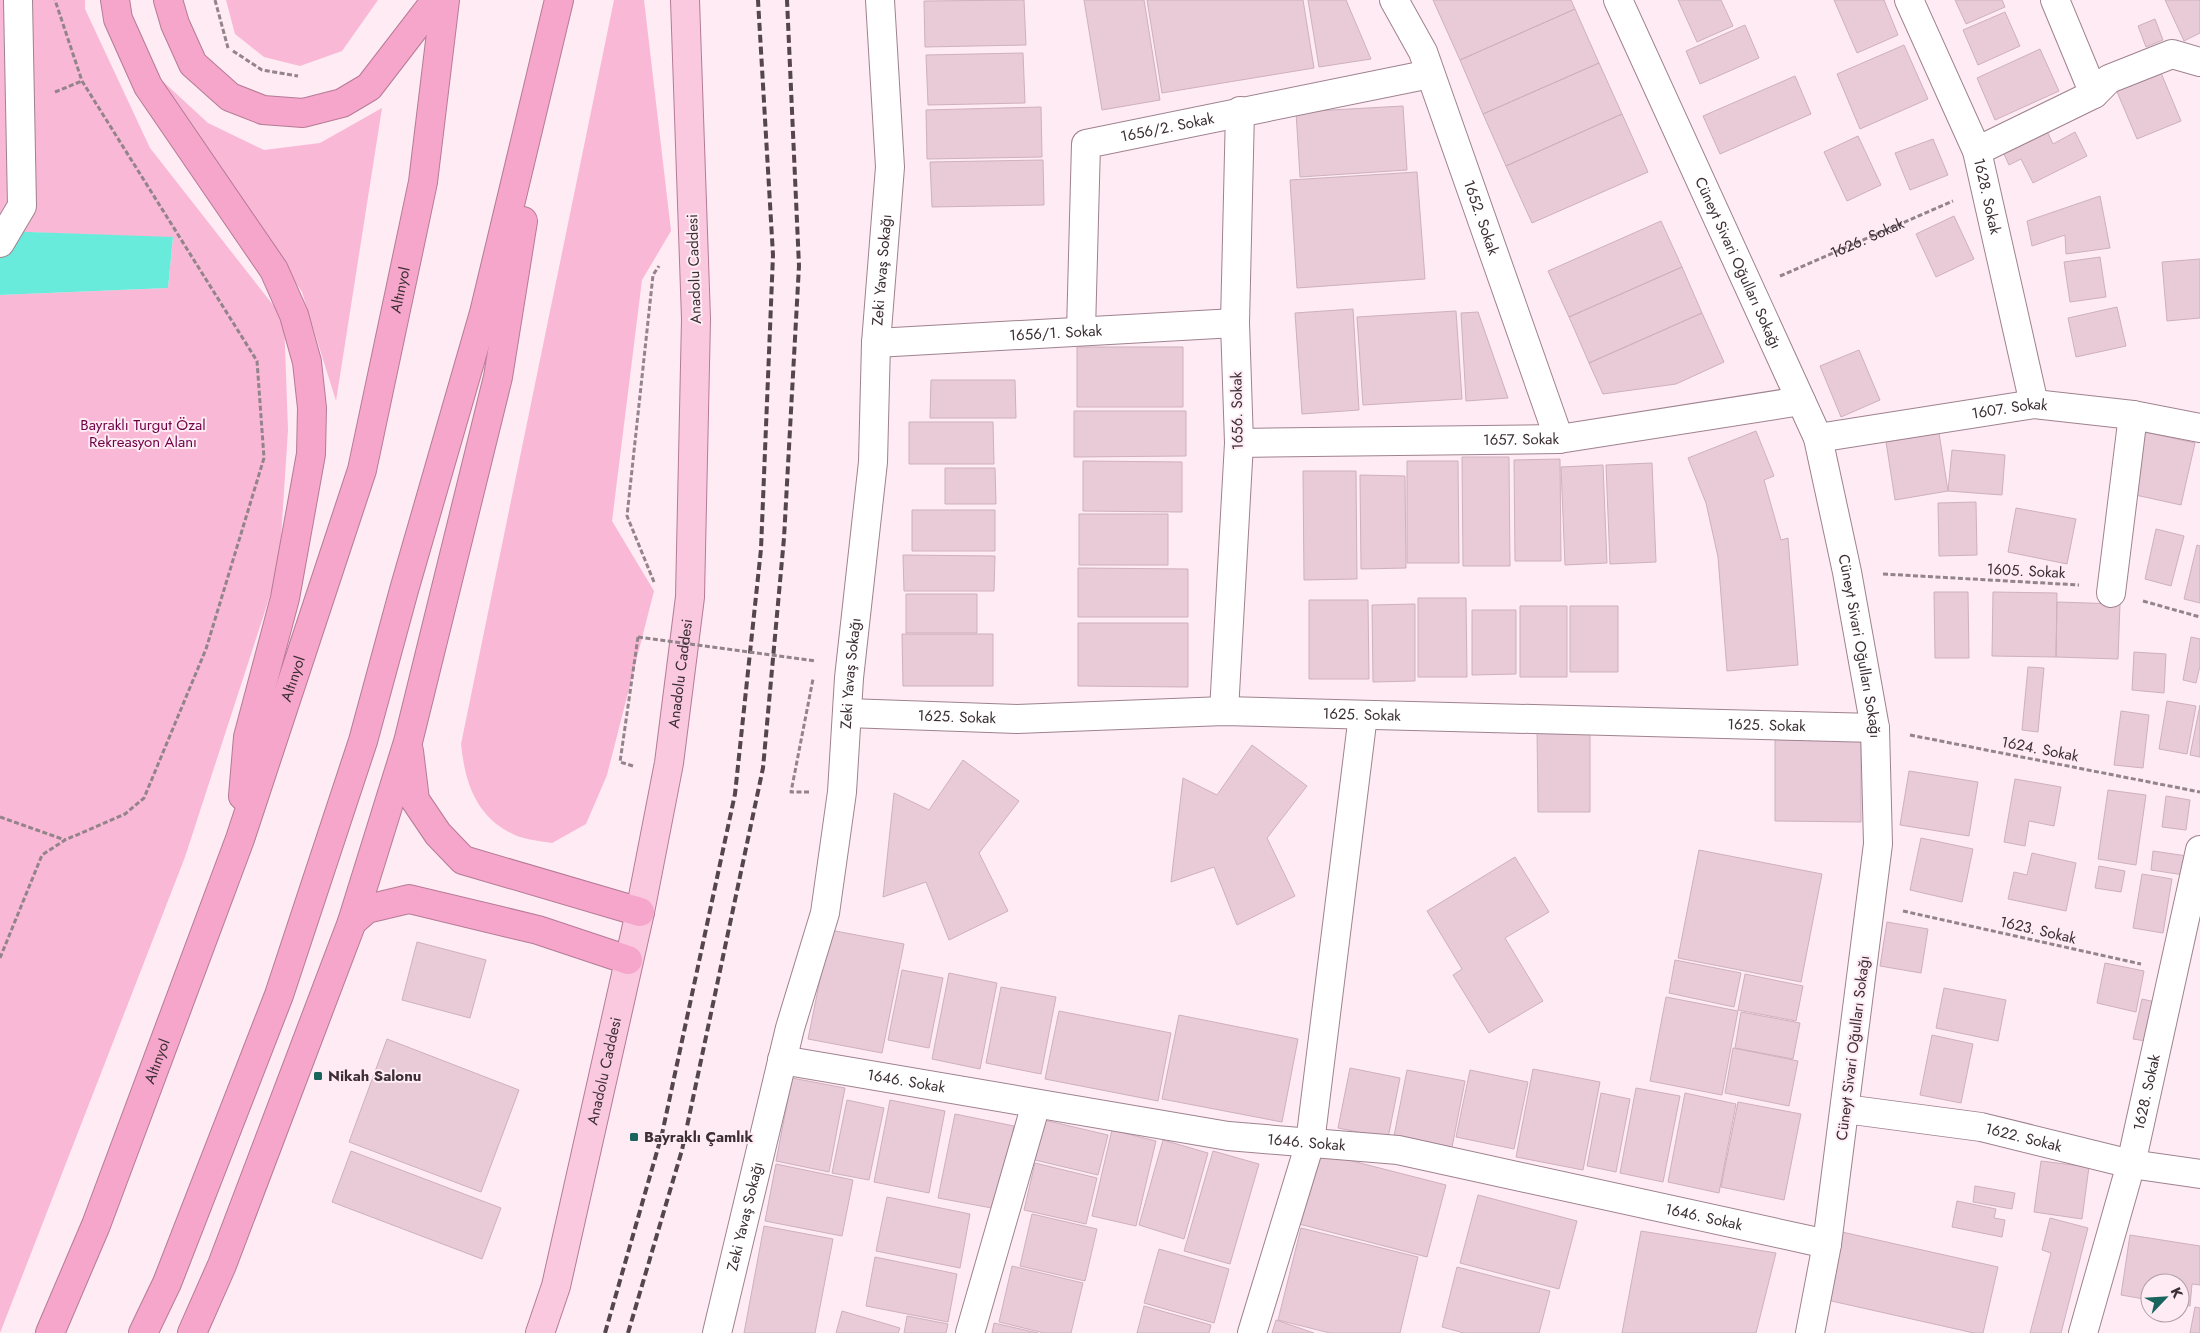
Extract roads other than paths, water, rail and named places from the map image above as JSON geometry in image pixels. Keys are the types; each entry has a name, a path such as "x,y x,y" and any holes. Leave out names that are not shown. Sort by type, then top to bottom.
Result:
{"highway":[{"path":"115,0 118,19 148,86 274,270 294,315 307,362 312,408 311,454 285,598 248,737 240,839"},
{"path":"168,0 175,24 194,64 230,97 263,110 303,113 342,103 370,87 436,0"},
{"name":"Altınyol","path":"50,1333 96,1225 240,839 362,470 423,182 445,0"},
{"path":"192,1333 222,1265 352,922 408,742 498,377 559,0"},
{"path":"143,1333 167,1283 279,995 363,740 484,313 559,0"},
{"path":"408,742 415,800 438,834 463,860 640,912"},
{"path":"352,922 367,909 409,898 538,930 628,960"}],"main road":[{"name":"Anadolu Caddesi","path":"540,1333 556,1286 640,912 670,762 690,597 696,319 684,0"}],"street":[{"path":"0,243 22,206 18,0"},
{"name":"Zeki Yavaş Sokağı","path":"717,1333 782,1060 826,914 842,792 849,678 873,462 876,343 890,168 880,0"},
{"name":"1652. Sokak","path":"1394,0 1423,52 1559,438"},
{"name":"Cüneyt Sivari Oğulları Sokağı","path":"1618,0 1818,438 1847,572 1875,728 1878,844 1827,1244 1810,1333"},
{"name":"1628. Sokak","path":"1909,0 1978,151 2034,404"},
{"path":"2056,0 2094,94"},
{"path":"1978,151 2094,94 2109,79 2172,54 2200,62"},
{"name":"1656/2. Sokak","path":"1081,331 1086,144 1430,74"},
{"name":"1656. Sokak","path":"1224,711 1239,443 1235,323 1240,112"},
{"name":"1656/1. Sokak","path":"876,343 1235,323"},
{"name":"1657. Sokak","path":"1239,443 1559,438 1800,402"},
{"name":"1607. Sokak","path":"1818,438 2034,404 2133,414 2200,428"},
{"path":"2111,593 2133,414"},
{"name":"1625. Sokak","path":"847,713 1017,719 1224,711 1875,728"},
{"path":"1252,1333 1310,1142 1363,715"},
{"name":"1628. Sokak","path":"2083,1333 2131,1164 2175,972 2200,850"},
{"name":"1646. Sokak","path":"782,1060 1228,1136 1398,1150 1827,1244"},
{"path":"970,1333 1036,1104"},
{"name":"1622. Sokak","path":"1845,1108 1981,1127 2131,1164 2200,1174"}],"railway":[{"path":"605,1333 662,1134 735,794 761,549 773,255 758,0"},
{"path":"628,1333 682,1150 763,768 784,538 799,266 787,0"}],"place":[{"name":"Nikah Salonu","path":"318,1076"},
{"name":"Bayraklı Çamlık","path":"634,1137"}],"park label":[{"name":"Bayraklı Turgut Özal Rekreasyon Alanı","path":"143,434"}]}
